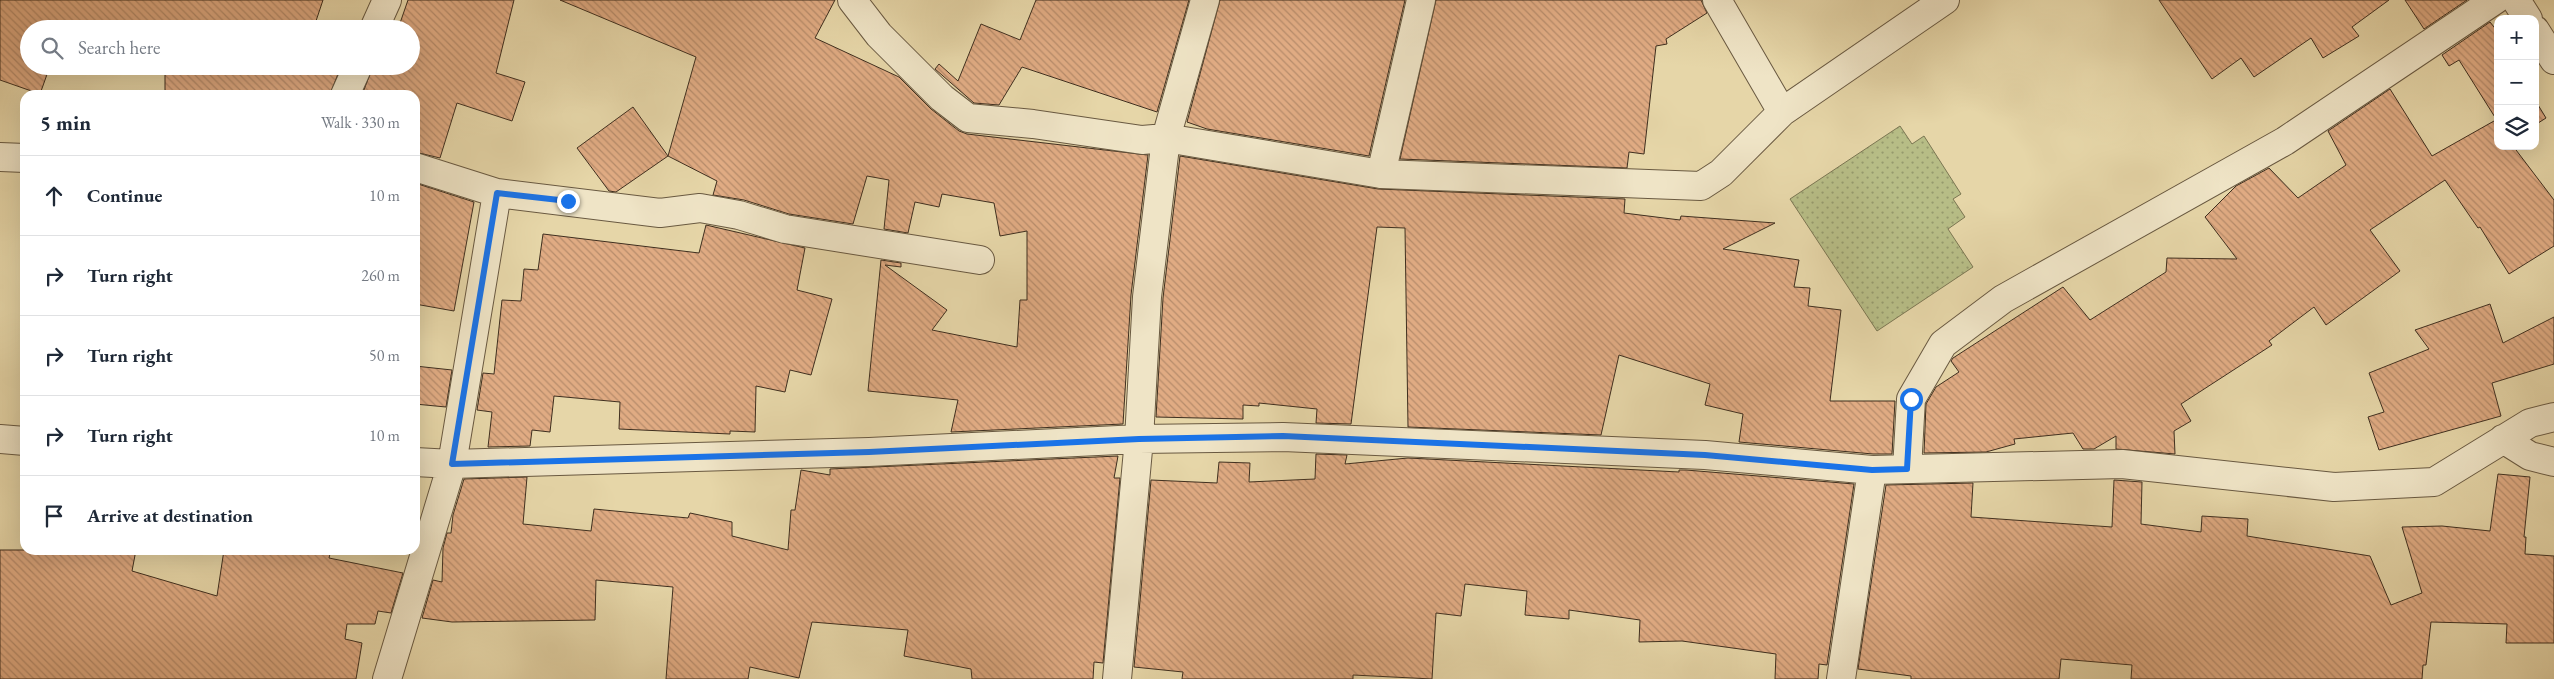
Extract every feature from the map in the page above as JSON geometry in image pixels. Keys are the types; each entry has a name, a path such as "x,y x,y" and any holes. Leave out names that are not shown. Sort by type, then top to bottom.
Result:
{"street":[{"path":"378,20 387,0"},
{"path":"852,0 879,35 942,98 968,118 1033,124 1142,140 1166,138 1381,174 1701,186 1721,173 1782,112 1945,0"},
{"path":"1117,679 1139,439 1147,298 1166,138 1205,0"},
{"path":"1381,174 1421,0"},
{"path":"1717,0 1782,112"},
{"path":"1907,469 1911,399 1942,344 2003,299 2285,141 2495,0"},
{"path":"2516,0 2525,15"},
{"path":"2539,36 2554,60"},
{"path":"347,90 354,75"},
{"path":"0,157 20,158"},
{"path":"420,169 497,193 660,213 700,208 740,215 785,229 980,260"},
{"path":"387,679 452,464 497,193"},
{"path":"420,462 452,464 869,452 1139,439 1312,438 1705,455 1872,470 2122,464 2334,487 2434,482 2530,423 2554,417"},
{"path":"2503,439 2530,456 2554,462"},
{"path":"0,440 20,441"},
{"path":"1841,679 1872,470"}],"green space":[{"path":"1900,126 1912,144 1924,136 1961,194 1953,199 1965,217 1948,229 1973,267 1877,331 1790,199"}],"building":[{"path":"0,0 323,0 316,20 20,20 20,75 47,75 41,90 29,90 0,80"},
{"path":"408,0 514,0 496,73 525,82 512,121 457,103 440,158 420,153 420,90 364,90 370,75 420,75 420,20 401,20"},
{"path":"560,0 835,0 815,38 899,77 931,109 959,131 967,134 1148,155 1131,295 1123,424 951,432 958,400 868,391 881,260 901,263 901,267 885,265 947,310 932,330 1017,347 1020,300 1027,300 1027,231 1000,236 994,203 942,194 939,207 915,202 908,233 884,229 889,180 867,176 853,224 789,214 744,200 713,195 717,181 668,156 696,57"},
{"path":"1036,0 1189,0 1157,112 1022,67 999,105 974,103 935,69 939,64 958,81 981,24 1020,40"},
{"path":"1220,0 1405,0 1369,156 1207,129 1187,122"},
{"path":"1436,0 1701,0 1707,13 1666,39 1667,44 1656,46 1644,154 1629,152 1627,168 1400,159"},
{"path":"2159,0 2389,0 2352,27 2359,36 2323,58 2311,38 2254,77 2241,58 2212,79"},
{"path":"2405,0 2467,0 2424,29"},
{"path":"2490,22 2494,27 2494,116 2459,60 2449,66 2442,55"},
{"path":"165,75 338,75 332,90 165,90"},
{"path":"2390,89 2432,156 2494,121 2494,150 2516,150 2554,200 2554,246 2509,274 2480,227 2478,228 2445,180 2370,230 2400,271 2326,325 2314,307 2269,341 2272,345 2181,404 2191,421 2174,431 2175,454 2116,449 2116,436 2094,449 2083,449 2073,433 2014,439 2015,444 1986,452 1924,453 1926,404 1936,387 1959,372 1951,361 1953,358 2063,287 2090,320 2166,272 2167,258 2237,259 2205,217 2236,186 2269,168 2298,198 2346,165 2328,131"},
{"path":"633,107 668,156 616,192 609,191 577,148"},
{"path":"2539,107 2546,118 2539,122"},
{"path":"1180,156 1378,189 1625,199 1624,213 1680,220 1681,216 1775,223 1723,249 1799,260 1794,287 1810,288 1808,306 1841,310 1830,401 1895,401 1892,454 1739,442 1743,414 1705,405 1710,384 1619,355 1601,435 1408,427 1405,228 1377,227 1351,424 1316,423 1317,409 1259,403 1259,406 1243,405 1243,419 1156,417 1163,298"},
{"path":"420,185 474,202 454,311 420,305"},
{"path":"706,225 805,248 797,290 832,299 811,375 790,370 785,392 756,386 755,432 730,431 730,434 619,429 620,402 554,396 550,432 532,430 530,446 488,447 492,412 477,410 483,373 494,374 502,300 521,301 524,269 538,270 543,234 699,253"},
{"path":"2490,304 2503,343 2554,317 2554,364 2492,383 2501,416 2379,450 2368,417 2384,412 2369,373 2429,349 2415,330"},
{"path":"420,367 452,370 446,407 420,404"},
{"path":"1316,454 1347,455 1345,464 1408,458 1679,472 1679,470 1686,470 1854,484 1827,665 1819,664 1818,679 1775,679 1776,654 1682,641 1639,642 1640,620 1569,610 1569,619 1525,615 1527,591 1465,584 1461,616 1436,613 1432,679 1353,675 1353,679 1182,679 1183,672 1134,667 1151,480 1217,483 1219,462 1250,463 1249,482 1315,479"},
{"path":"1118,456 1114,478 1120,478 1103,663 1094,662 1093,679 972,679 971,669 904,656 908,630 812,622 799,678 750,667 748,679 666,679 673,587 596,580 595,620 452,622 422,618 433,580 442,582 443,548 447,533 451,533 453,515 464,479 527,477 523,524 591,531 594,509 688,518 690,513 732,522 732,536 788,550 791,510 795,510 801,470 830,475 830,469"},
{"path":"2498,474 2530,477 2524,537 2526,537 2525,554 2554,556 2554,643 2506,643 2507,624 2431,622 2426,665 2423,665 2422,679 2131,679 2132,665 2061,659 2059,679 1911,679 1911,676 1858,669 1886,485 1973,483 1971,517 2112,527 2114,480 2142,482 2141,524 2201,532 2202,516 2248,519 2247,536 2370,556 2391,605 2422,593 2402,527 2442,526 2490,531"},
{"path":"0,550 20,550 20,555 135,555 132,571 217,596 223,555 330,555 329,558 403,573 391,613 378,611 375,624 347,624 345,639 362,643 356,679 0,679"}],"route":[{"path":"568,201 497,193 452,464 869,452 1139,439 1283,436 1705,455 1872,470 1907,469 1911,399"}]}
